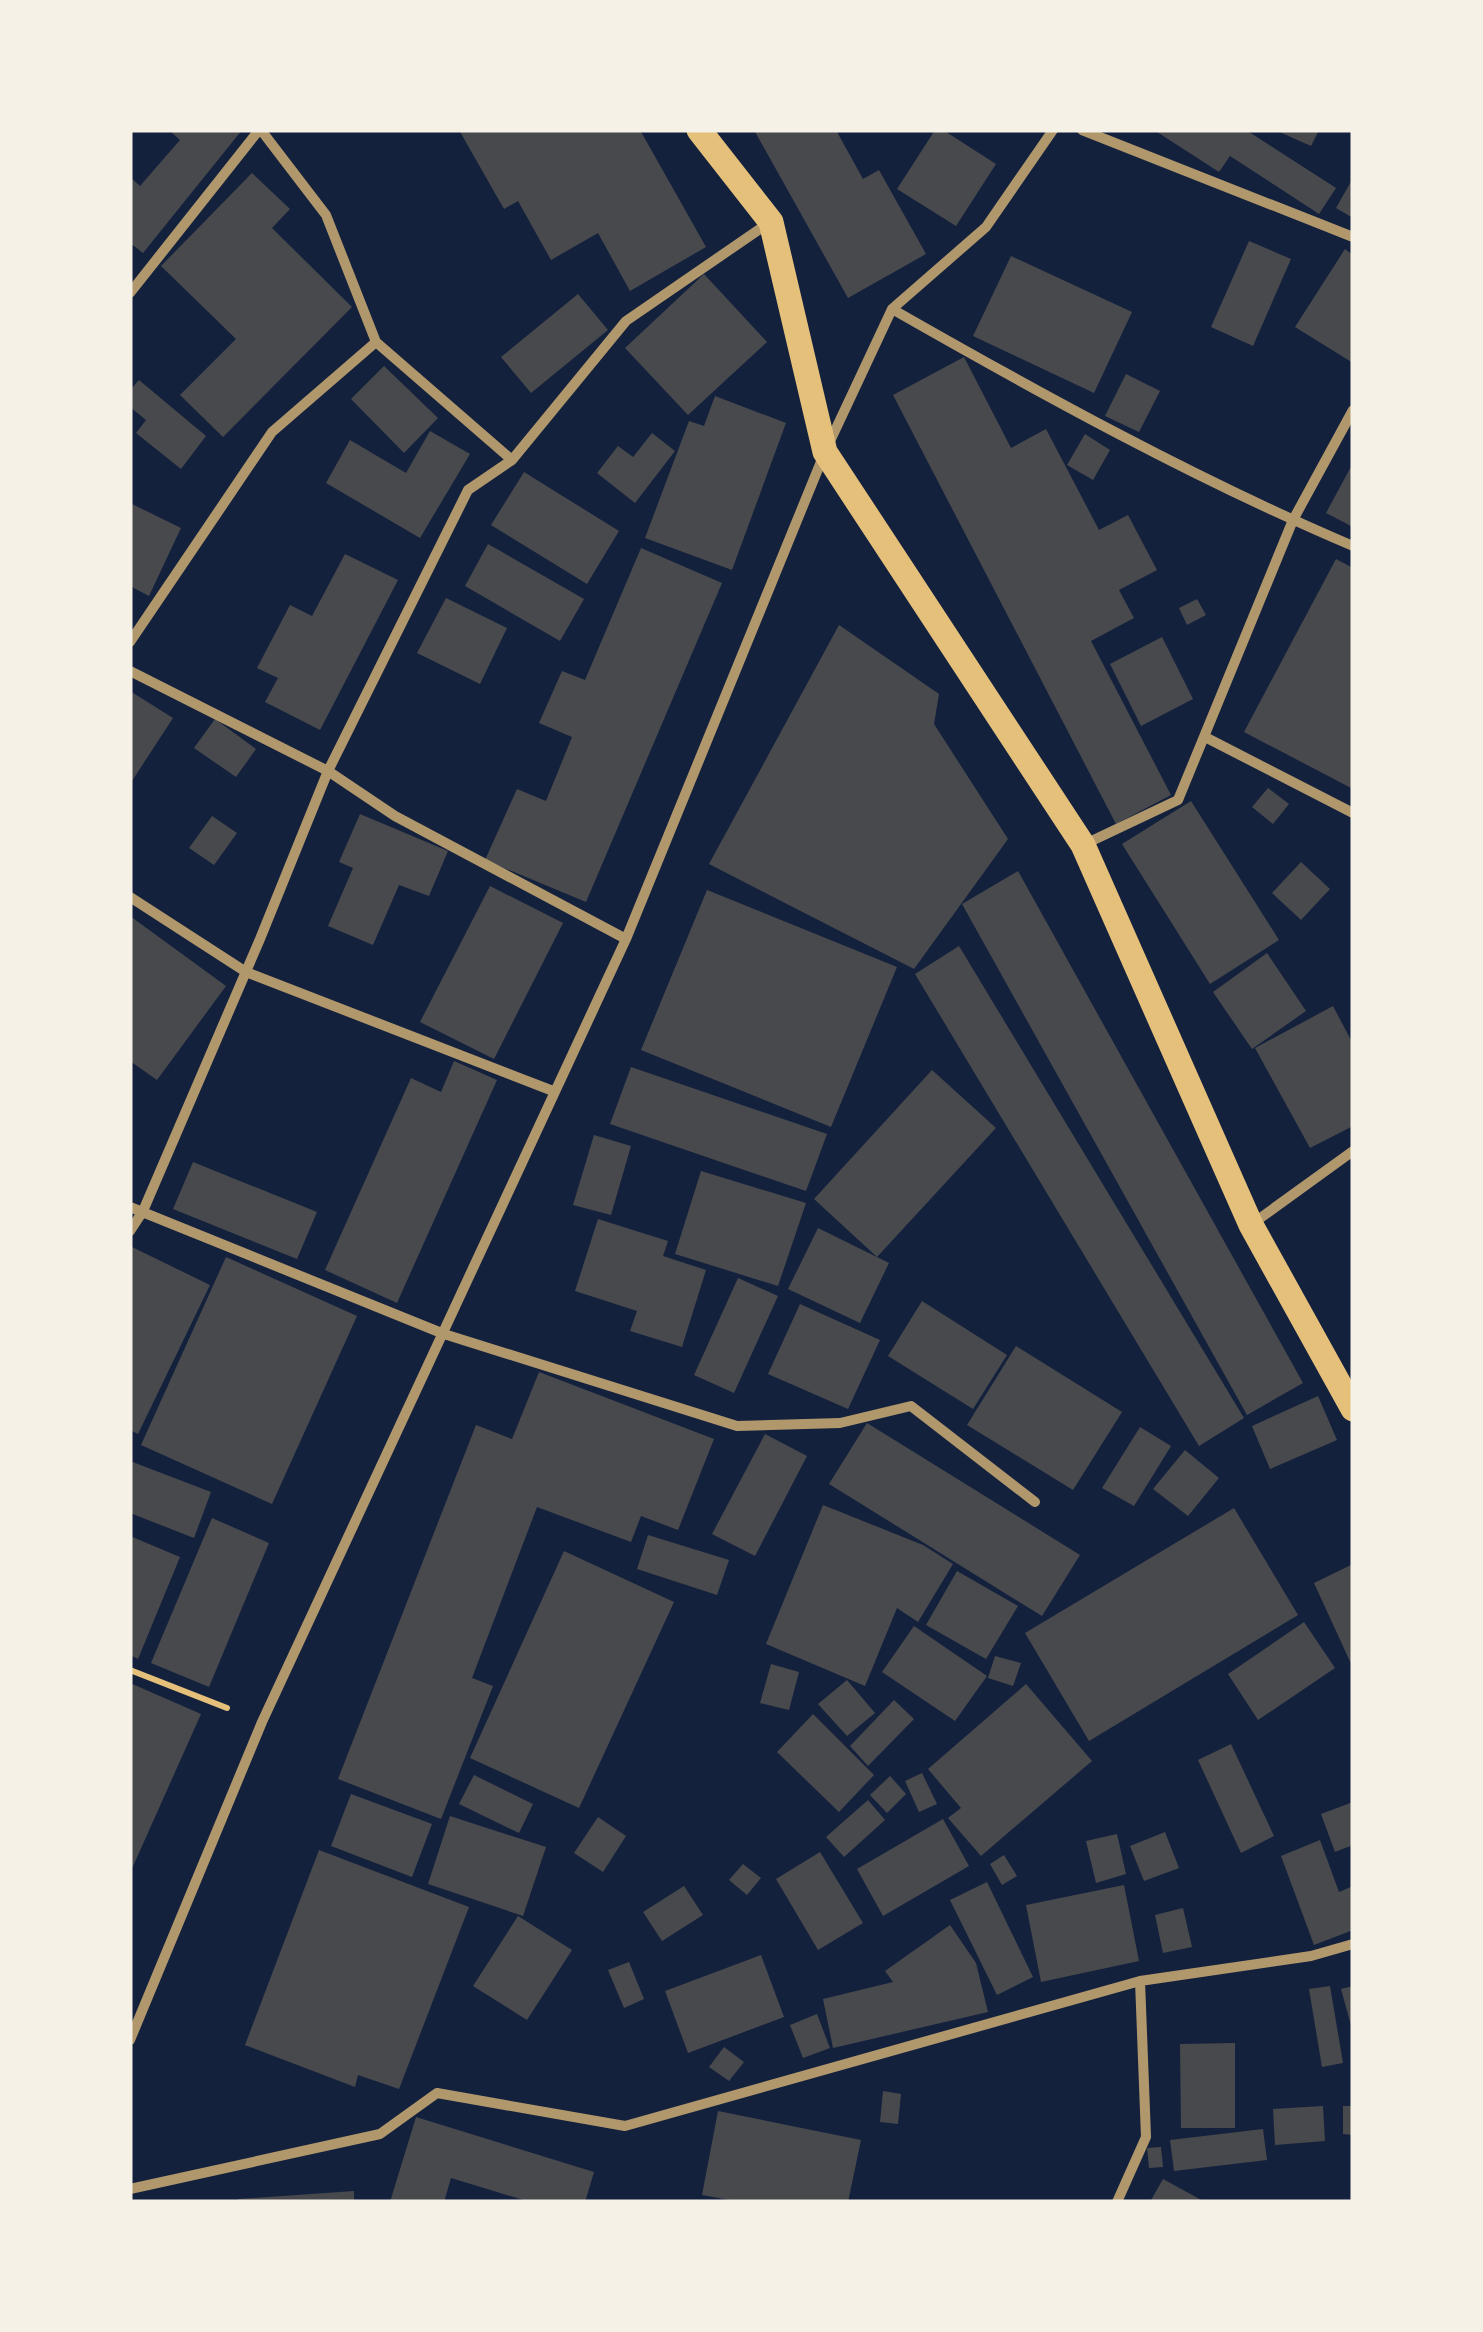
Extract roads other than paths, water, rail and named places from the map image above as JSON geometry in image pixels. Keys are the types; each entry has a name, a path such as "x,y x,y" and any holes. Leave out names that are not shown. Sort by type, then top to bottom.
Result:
{"main road":[{"path":"699,130 771,222 825,452 1083,846 1251,1224 1353,1410"}],"street":[{"path":"130,293 260,130 326,215 376,342 512,460"},
{"path":"130,2040 262,1722 626,939 825,452 892,308 986,228 1053,130"},
{"path":"1082,130 1353,236"},
{"path":"130,1231 143,1211 246,972 328,771 468,490 512,460 626,321 771,222"},
{"path":"892,308 987,363 1293,520 1353,546"},
{"path":"130,642 272,432 376,342"},
{"path":"1083,846 1178,800 1293,520 1353,410"},
{"path":"130,672 328,771 395,816 626,939"},
{"path":"1204,737 1353,813"},
{"path":"130,898 246,972 553,1091"},
{"path":"1251,1224 1353,1151"},
{"path":"130,1207 444,1334 737,1426 840,1423 911,1406 1036,1502"},
{"path":"130,2189 380,2134 438,2093 625,2126 1140,1981 1311,1956 1353,1944"},
{"path":"1117,2202 1146,2137 1140,1981"}]}
